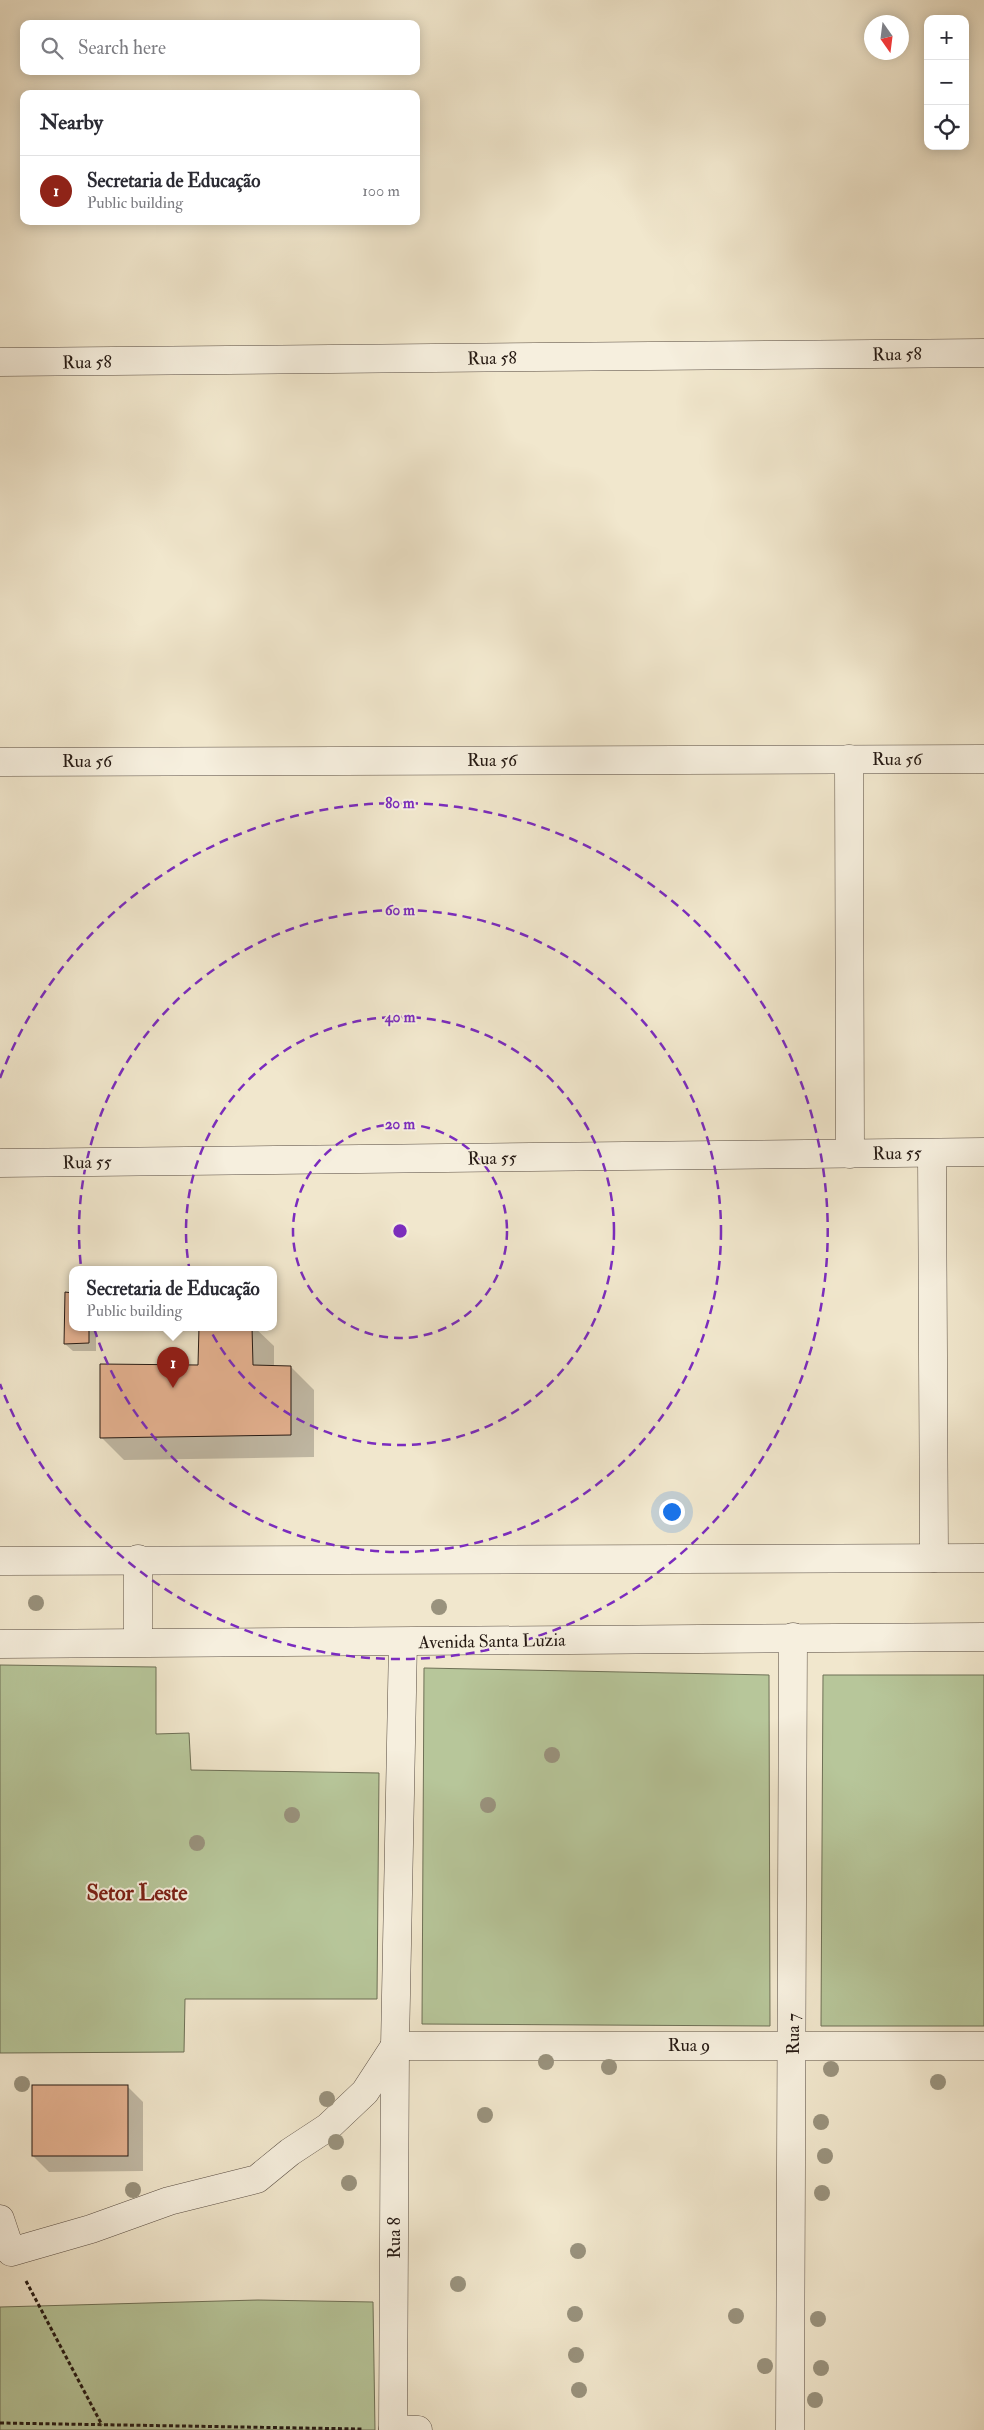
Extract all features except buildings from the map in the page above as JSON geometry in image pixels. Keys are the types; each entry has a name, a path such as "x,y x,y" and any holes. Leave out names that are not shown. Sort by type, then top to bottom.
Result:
{"street":[{"name":"Rua 58","path":"0,362 984,353"},
{"path":"849,759 850,1154"},
{"name":"Rua 56","path":"0,762 984,759"},
{"name":"Rua 55","path":"0,1163 984,1152"},
{"path":"932,1153 934,1558"},
{"path":"0,1561 138,1559 984,1558"},
{"path":"138,1559 138,1642"},
{"name":"Rua 7","path":"790,2430 793,2045 793,1637"},
{"name":"Avenida Santa Luzia","path":"0,1644 984,1637"},
{"name":"Rua 8","path":"393,2430 395,2046 403,1642"},
{"path":"0,2219 11,2252 92,2230 168,2201 257,2179 290,2152 328,2127 365,2092 395,2046"},
{"name":"Rua 9","path":"395,2046 984,2046"},
{"path":"393,2430 418,2430"}],"path":[{"path":"11,2252 102,2425"},
{"path":"0,2423 393,2430"}],"green space":[{"path":"0,1665 156,1667 156,1734 189,1733 191,1770 379,1773 377,1999 185,1999 184,2052 0,2053"},
{"path":"424,1668 769,1675 770,2026 422,2024"},
{"path":"823,1675 984,1675 984,2026 821,2026"},
{"path":"258,2300 373,2302 375,2430 0,2430 0,2307"}],"place":[{"name":"Secretaria de Educação","path":"173,1388"}],"district":[{"name":"Setor Leste","path":"137,1892"}]}
